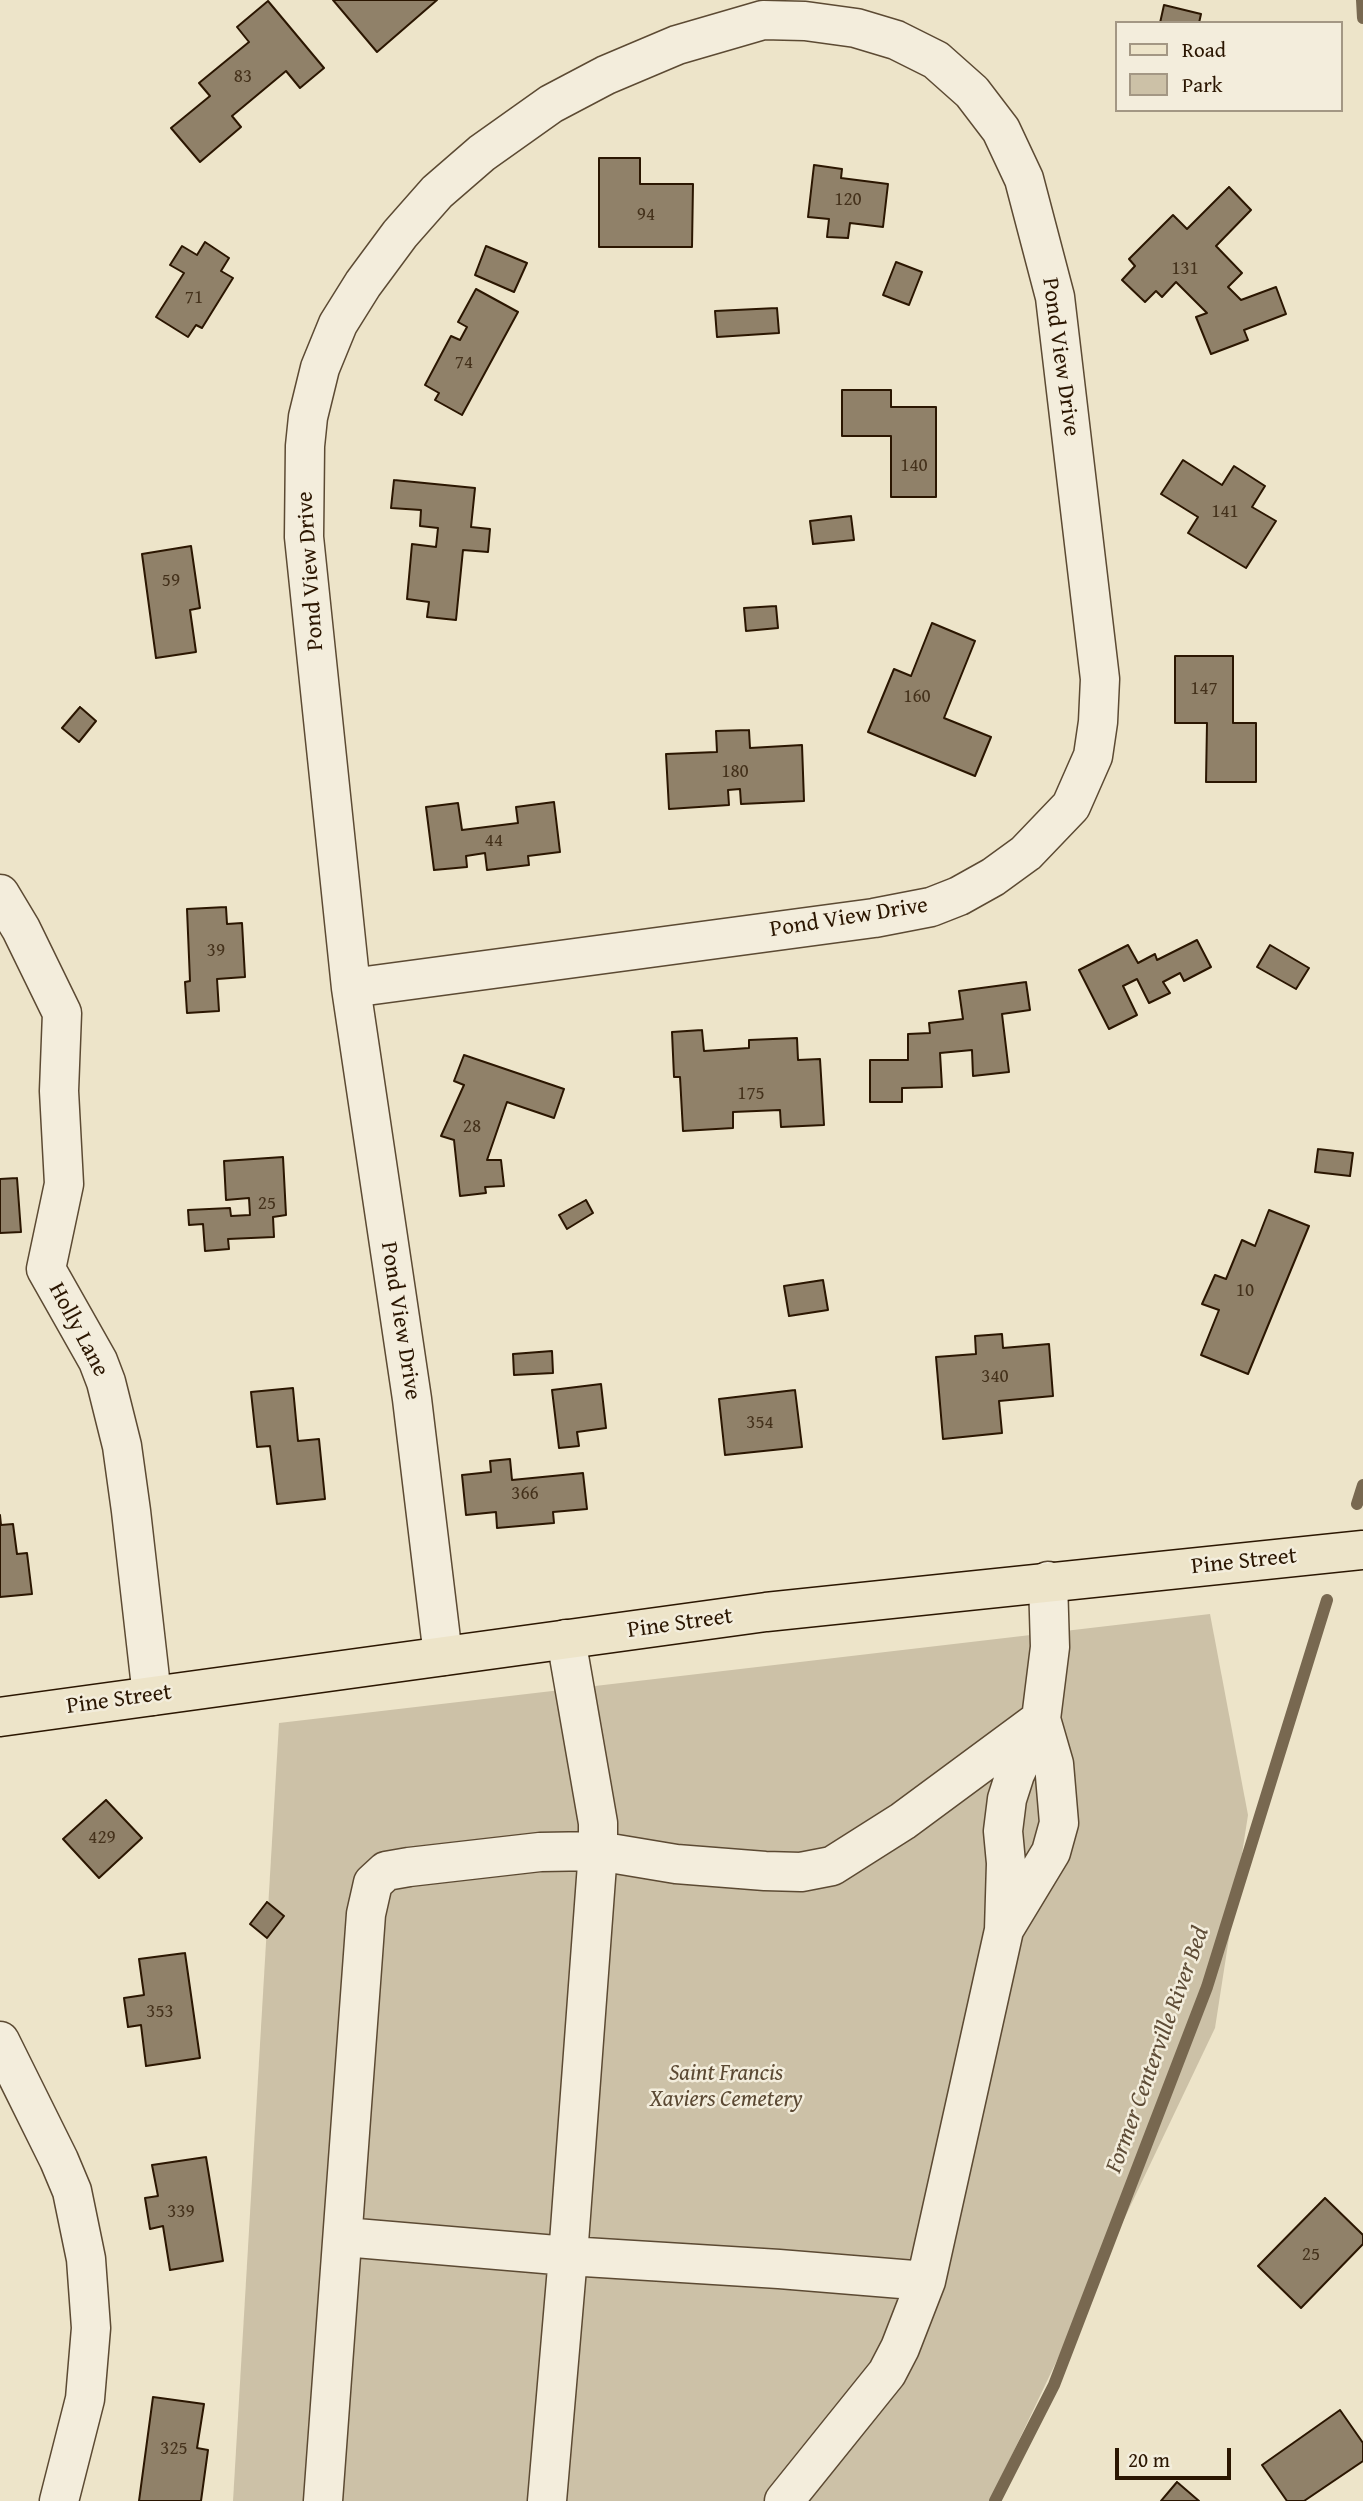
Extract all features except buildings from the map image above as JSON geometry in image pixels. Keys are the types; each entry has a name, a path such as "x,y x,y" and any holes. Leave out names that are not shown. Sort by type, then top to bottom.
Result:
{"main road":[{"name":"Pine Street","path":"0,1717 766,1612 1363,1550"}],"street":[{"name":"Pond View Drive","path":"351,988 874,918 931,907 959,896 1004,869 1026,853 1071,806 1093,756 1100,679 1055,297 1024,179 1001,130 972,92 936,60 896,40 866,31 806,21 763,20 677,45 606,75 551,104 482,153 438,192 400,234 363,284 338,324 320,368 308,417 305,446 304,537 351,988 412,1399 443,1656"},
{"name":"Holly Lane","path":"0,894 62,1013 59,1091 64,1184 46,1269 97,1360 106,1382 122,1446 152,1696"},
{"path":"784,2501 887,2373 900,2348 926,2281 1004,1930 1006,1863 1003,1831 1007,1799 1015,1774 1041,1720 1050,1647 1048,1581"},
{"path":"547,2501 598,1851 598,1823 566,1639"},
{"path":"323,2501 366,1914 373,1883 386,1871 540,1852 598,1851 676,1864 765,1871 801,1872 832,1866 903,1821 1041,1720"},
{"path":"1004,1930 1051,1852 1059,1823 1054,1764 1041,1720"},
{"path":"0,2041 72,2191 86,2259 91,2328 85,2399 59,2501"},
{"path":"344,2237 926,2281"}],"green space":[{"name":"Saint Francis Xaviers Cemetery","path":"1210,1614 1248,1815 1215,2028 990,2501 233,2501 279,1723"}],"waterway":[{"name":"Former Centerville River Bed","path":"1362,0 1363,18"},
{"name":"Former Centerville River Bed","path":"1357,1504 1363,1485"},
{"name":"Former Centerville River Bed","path":"995,2501 1054,2385 1207,1987 1327,1600"}]}
